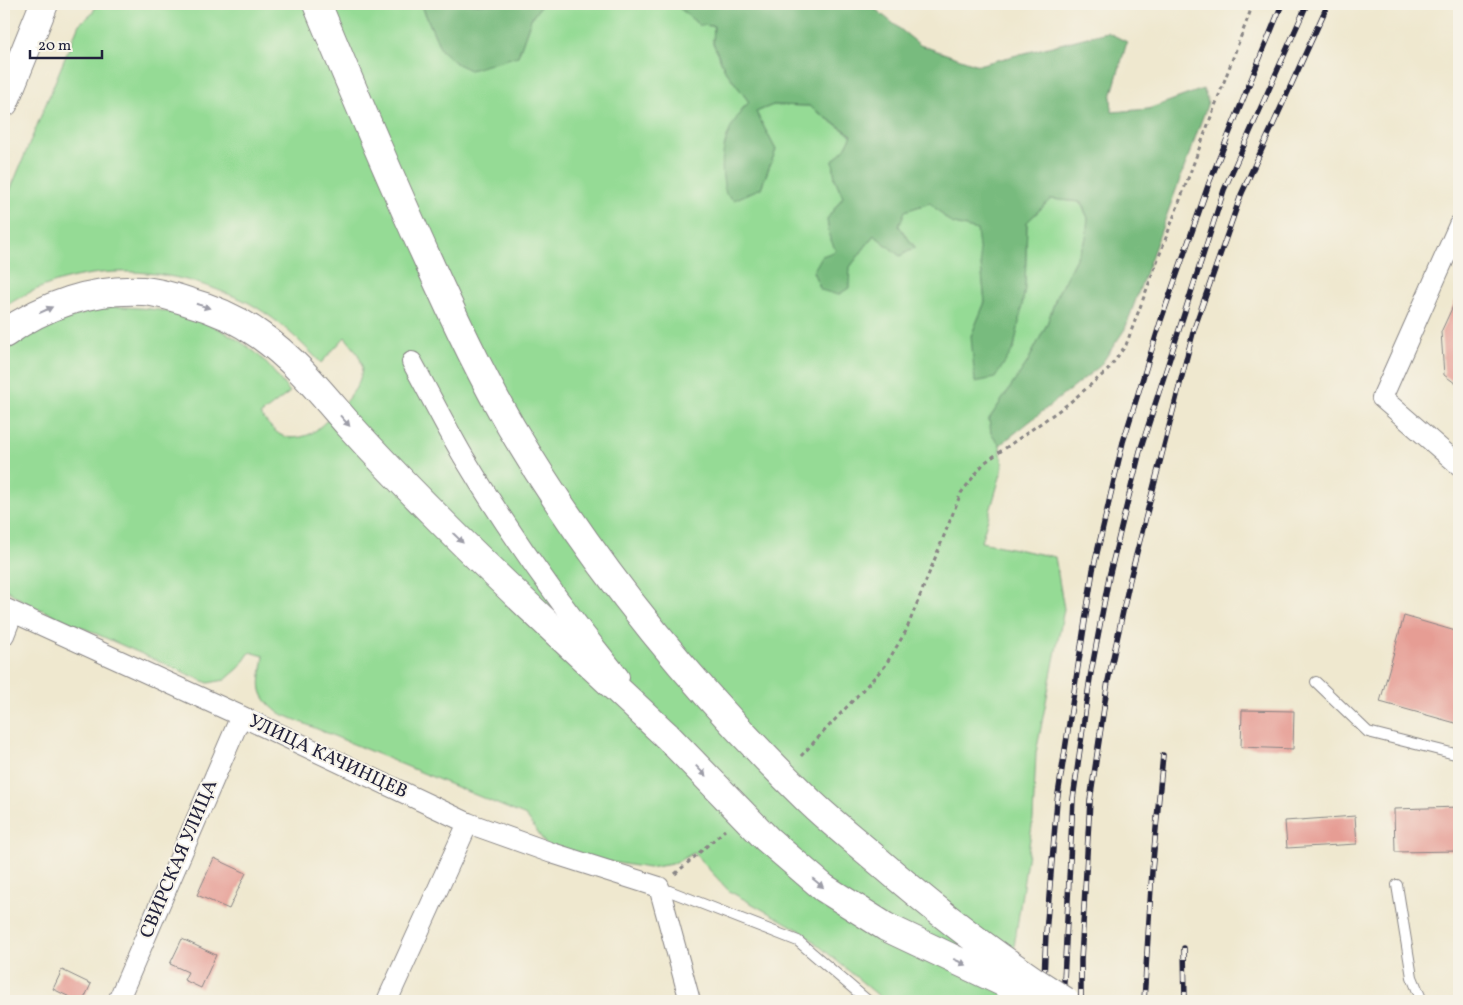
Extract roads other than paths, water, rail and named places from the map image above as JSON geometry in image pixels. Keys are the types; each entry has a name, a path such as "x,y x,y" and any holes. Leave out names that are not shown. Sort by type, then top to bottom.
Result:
{"main road":[{"path":"4,103 44,4"},
{"path":"317,4 397,192 462,337 521,442 567,515 631,604 710,698 805,798 914,892 1023,975 1065,1001"},
{"path":"4,334 34,315 74,298 100,292 144,291 168,295 216,310 241,322 262,336 287,357 435,516 668,736 767,838 824,888 886,927 1042,1001"}],"street":[{"path":"1459,225 1382,398 1459,465"},
{"path":"412,362 462,455 520,546 601,655 668,736"},
{"path":"4,635 8,610"},
{"name":"УЛИЦА КАЧИНЦЕВ","path":"8,610 241,716 468,823 552,853 659,887"},
{"name":"СВИРСКАЯ УЛИЦА","path":"118,1001 241,716"},
{"path":"386,1001 468,823"},
{"path":"659,887 690,1001"}],"lane":[{"path":"1316,682 1368,732 1459,754"},
{"path":"1397,885 1412,977 1422,1001"},
{"path":"659,887 798,941 868,1001"}],"railway":[{"path":"1043,1001 1046,933 1057,801 1093,570 1123,442 1161,320 1209,183 1282,4"},
{"path":"1063,1001 1073,799 1090,678 1109,577 1140,451 1224,190 1307,4"},
{"path":"1081,1001 1081,960 1090,801 1108,681 1130,579 1194,329 1241,195 1328,4"},
{"path":"1144,1001 1152,871 1163,755"},
{"path":"1184,948 1185,1001"}]}
